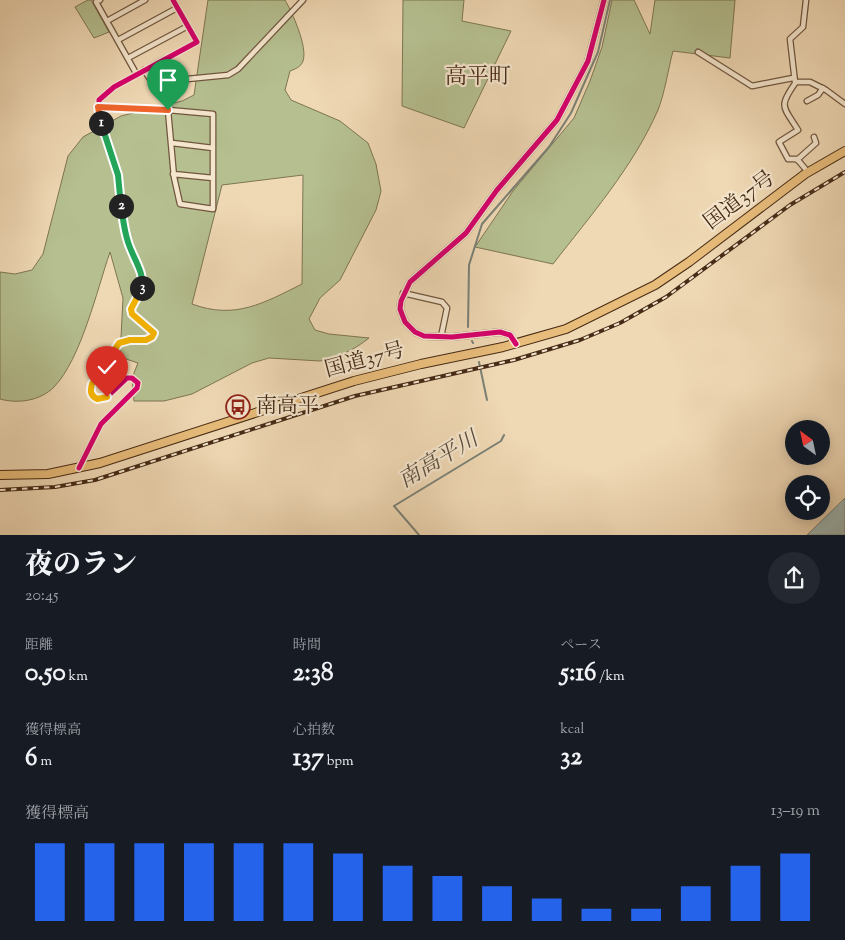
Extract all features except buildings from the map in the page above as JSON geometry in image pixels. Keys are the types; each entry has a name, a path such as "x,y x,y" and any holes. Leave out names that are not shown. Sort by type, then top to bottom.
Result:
{"highway":[{"name":"国道37号","path":"0,475 24,476 79,468 371,376 516,344 566,328 656,284 689,262 808,172 845,151"}],"street":[{"path":"100,0 96,2 137,75"},
{"path":"107,21 144,0"},
{"path":"79,468 101,424 137,388 138,383 132,378 127,378 107,397 97,399 90,391 92,384 119,343 129,340 146,340 152,337 154,333 132,314 131,309 141,294 142,276 134,260 124,230 118,175 99,118 98,107 100,100 105,94 144,70 197,42 172,0"},
{"path":"144,70 150,79 157,82 228,75 238,69 304,0"},
{"path":"516,344 510,335 500,332 441,337 424,336 410,328 401,313 403,293 419,273 466,233 482,214 497,190 557,120 588,61 604,0"},
{"path":"806,0 803,27 790,39 794,80 784,99 784,107 798,130 779,142 788,159 797,160 808,172"},
{"path":"118,40 177,8"},
{"path":"128,58 188,26"},
{"path":"698,52 752,86 794,80 810,82 823,88 845,104"},
{"path":"807,101 818,95 823,88"},
{"path":"98,107 168,110 213,114 213,210 180,204 174,174 168,110"},
{"path":"797,160 816,143 814,137"},
{"path":"172,143 213,148"},
{"path":"174,174 213,178"},
{"path":"403,293 442,302 447,308 441,337"}],"green space":[{"path":"91,0 109,32 94,38 75,7"},
{"path":"208,0 285,0 298,30 304,55 301,65 290,71 285,90 291,100 340,121 368,143 376,164 381,191 376,210 340,280 320,298 309,319 315,330 329,334 369,338 346,353 320,361 269,358 252,363 192,394 164,401 134,401 132,378 138,363 120,357 123,298 110,252 80,342 64,375 48,392 36,398 21,401 0,399 0,272 15,274 32,270 43,254 68,156 83,137 121,116 182,101 194,95","holes":["303,175 302,284 262,303 236,310 208,309 192,304 222,185"]},
{"path":"403,0 464,0 462,21 511,31 464,128 402,106"},
{"path":"612,0 634,0 650,34 655,0 735,0 730,58 673,51 665,88 658,110 648,131 624,171 553,264 475,247 513,191 574,118 602,47"}],"water":[{"path":"845,498 845,535 807,535 822,520 830,520 830,513"}],"waterway":[{"name":"南高平川","path":"468,327 469,265 482,224 549,147 571,113 598,52 610,0"},
{"name":"南高平川","path":"479,362 487,400"},
{"name":"南高平川","path":"419,535 394,506 501,441 504,435"}],"railway":[{"path":"0,490 55,487 95,480 355,396 514,360 580,340 620,323 666,297 790,205 845,172"}],"cycle path":[{"path":"79,468 101,424 137,388 138,383 132,378 127,378 107,397 97,399 90,391 92,384 112,353 121,343 129,340 149,338 152,337 153,333 132,314 131,309 141,294 142,276 134,260 124,230 118,175 99,118 99,100 114,87 197,42 173,0"},
{"path":"516,344 510,335 500,332 452,337 424,336 415,332 405,322 400,309 401,301 410,282 466,233 497,190 557,120 588,61 604,0"}],"place":[{"name":"南高平","path":"238,407"}],"district":[{"name":"高平町","path":"478,78"}],"route":[{"path":"107,397 97,399 90,391 92,384 119,343 129,340 146,340 152,337 154,333 132,314 131,309 141,294 142,276 134,260 124,230 118,175 99,118 98,107 168,110"}]}
